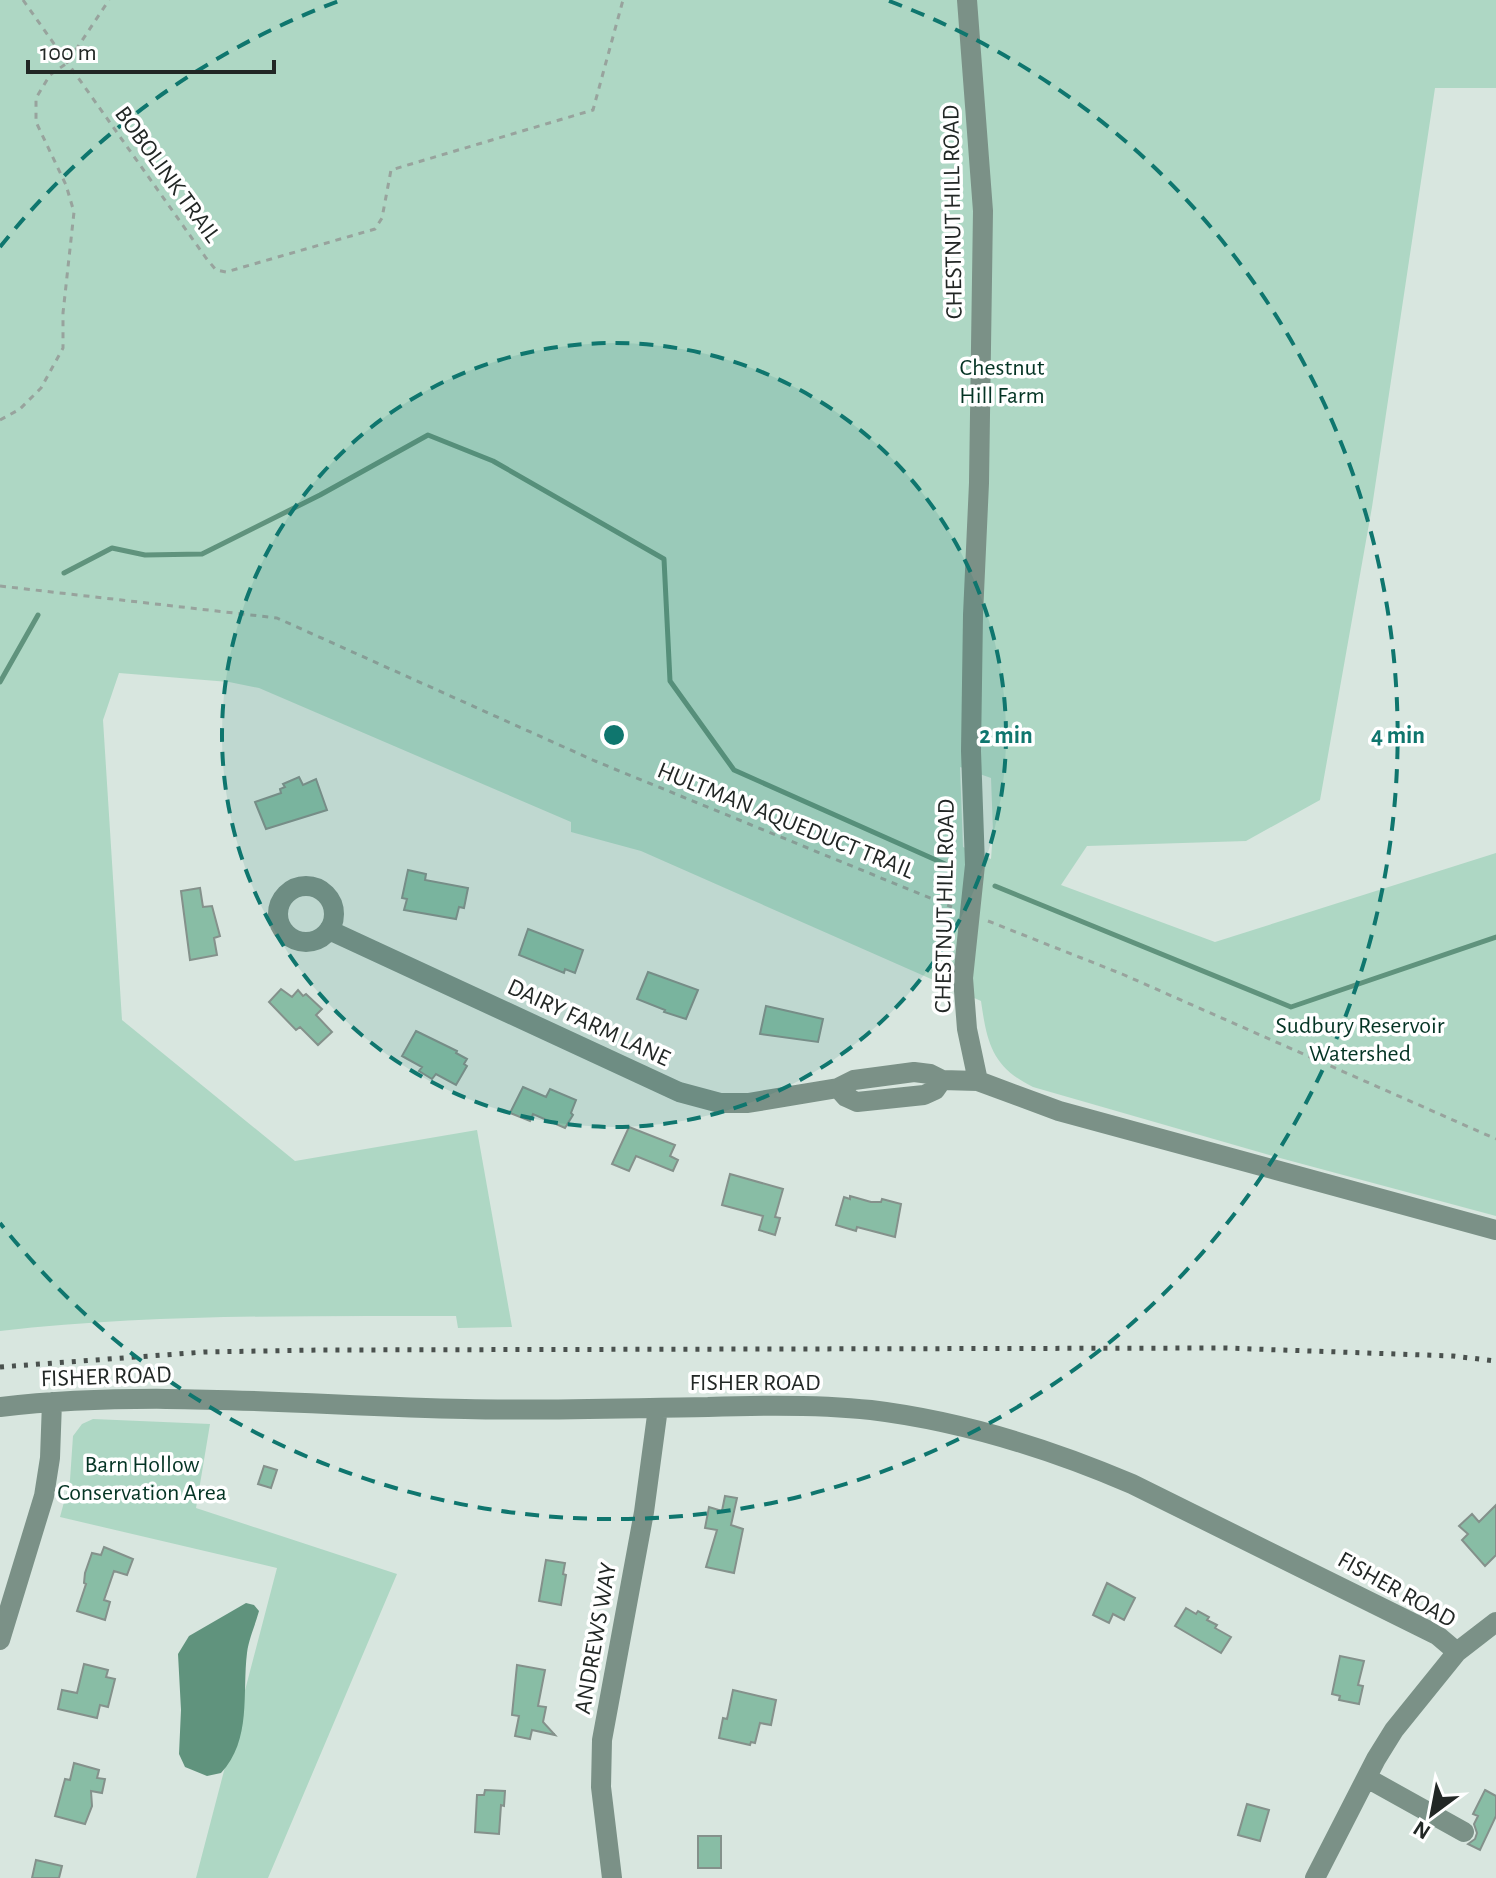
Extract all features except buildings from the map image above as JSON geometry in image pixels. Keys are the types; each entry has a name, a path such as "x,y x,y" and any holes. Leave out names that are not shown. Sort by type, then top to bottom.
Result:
{"street":[{"name":"CHESTNUT HILL ROAD","path":"967,0 983,211 971,751 975,865 963,978 967,1029 978,1081"},
{"name":"DAIRY FARM LANE","path":"329,930 679,1092 720,1103 748,1103 838,1088 854,1080 914,1072 930,1074 942,1080 978,1081"},
{"path":"978,1081 1059,1111 1496,1230"},
{"name":"FISHER ROAD","path":"0,1407 131,1398 481,1410 773,1405 867,1410 929,1419 996,1435 1083,1463 1161,1497 1437,1635 1457,1652"},
{"path":"0,1640 44,1496 49,1471 52,1402"},
{"name":"ANDREWS WAY","path":"612,1878 601,1787 602,1740 644,1512 658,1408"},
{"path":"1315,1878 1394,1730 1457,1652 1496,1622"},
{"path":"1367,1778 1464,1832"}],"path":[{"name":"BOBOLINK TRAIL","path":"23,0 206,258 216,270 226,272 375,229 382,218 391,170 593,110 623,0"},
{"path":"0,420 20,409 41,388 63,348 64,302 74,212 66,185 36,122 36,98 50,75 67,63 109,0"},
{"name":"HULTMAN AQUEDUCT TRAIL","path":"0,586 277,618 595,761 1122,974 1496,1139"}],"green space":[{"name":"Chestnut Hill Farm","path":"0,0 1496,0 1496,88 1435,88 1372,507 1320,800 1246,841 1087,846 1061,885 1215,942 1496,853 1496,1216 1033,1087 1000,1062 989,1041 981,1001 641,851 571,832 571,822 259,688 229,682 119,673 103,720 122,1020 295,1161 477,1130 512,1327 458,1328 456,1316 285,1316 114,1321 0,1331","holes":["960,767 991,778 993,832 991,859 963,847"]},
{"name":"Barn Hollow Conservation Area","path":"93,1419 210,1424 196,1508 397,1574 268,1878 196,1878 277,1568 60,1517 70,1480 73,1436 82,1424"}],"shaded area":[{"path":"246,1603 254,1605 259,1611 247,1653 242,1731 231,1760 221,1773 207,1776 185,1767 179,1754 181,1710 178,1654 189,1636"}],"waterway":[{"path":"64,573 112,548 145,555 202,554 320,495 428,435 493,461 664,559 670,681 734,770 945,864"},
{"path":"0,682 38,615"},
{"path":"995,886 1291,1007 1496,937"}],"railway":[{"path":"0,1367 204,1352 321,1350 1225,1348 1453,1356 1496,1361"}],"park label":[{"name":"Sudbury Reservoir Watershed","path":"1360,1039"}]}
